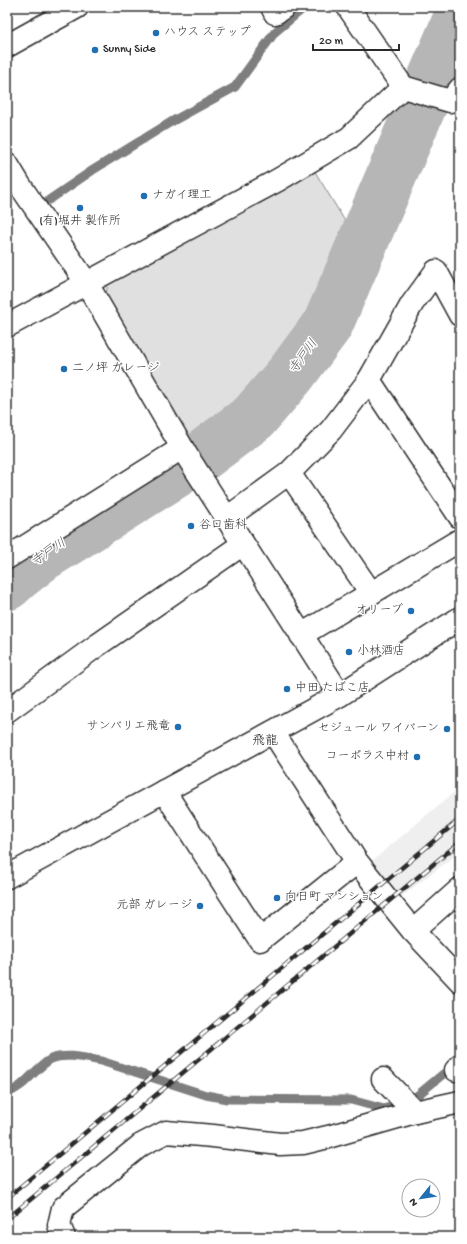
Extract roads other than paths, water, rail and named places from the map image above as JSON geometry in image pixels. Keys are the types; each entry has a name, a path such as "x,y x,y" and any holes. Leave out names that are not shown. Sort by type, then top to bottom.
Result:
{"street":[{"path":"7,46 77,7"},
{"path":"272,7 275,13 284,7"},
{"path":"7,326 86,282 278,180 349,138 437,95 348,7"},
{"path":"7,164 13,188 86,282 200,477 340,695"},
{"path":"227,518 289,473 331,430 369,380 412,304 436,271 460,315"},
{"path":"369,380 460,517"},
{"path":"8,554 185,452"},
{"path":"289,473 371,593"},
{"path":"301,635 460,540"},
{"path":"7,711 99,644 243,544"},
{"path":"7,877 340,695 460,618"},
{"path":"273,732 357,862 413,931 460,981"},
{"path":"164,790 260,940 357,862"},
{"path":"413,931 460,889"},
{"path":"383,1079 415,1112"},
{"path":"64,1237 59,1225 63,1208 141,1144 166,1132 280,1144 303,1143 415,1112 460,1102"}],"waterway":[{"path":"49,200 93,170 171,122 235,87 275,32 305,7"},
{"name":"寺戸川","path":"7,585 41,557 202,456 254,417 291,374 328,324 460,15"},
{"path":"7,1093 21,1086 51,1059 69,1056 101,1061 206,1095 227,1099 351,1100 384,1109 413,1099 454,1065"}],"railway":[{"path":"7,1198 460,819"},
{"path":"7,1219 460,842"}],"place":[{"name":"ハウス ステップ","path":"156,33"},
{"name":"Sunny Side","path":"95,50"},
{"name":"ナガイ理工","path":"144,196"},
{"name":"(有)堀井 製作所","path":"80,208"},
{"name":"二ノ坪 ガレージ","path":"64,369"},
{"name":"谷口歯科","path":"191,526"},
{"name":"オリーブ","path":"411,611"},
{"name":"小林酒店","path":"349,652"},
{"name":"中田 たばこ店","path":"287,689"},
{"name":"サンバリエ飛竜","path":"178,727"},
{"name":"セジュール ワイバーン","path":"447,729"},
{"name":"コーポラス中村","path":"417,757"},
{"name":"向日町 マンション","path":"277,898"},
{"name":"元部 ガレージ","path":"200,906"}],"district":[{"name":"飛龍","path":"265,741"}]}
